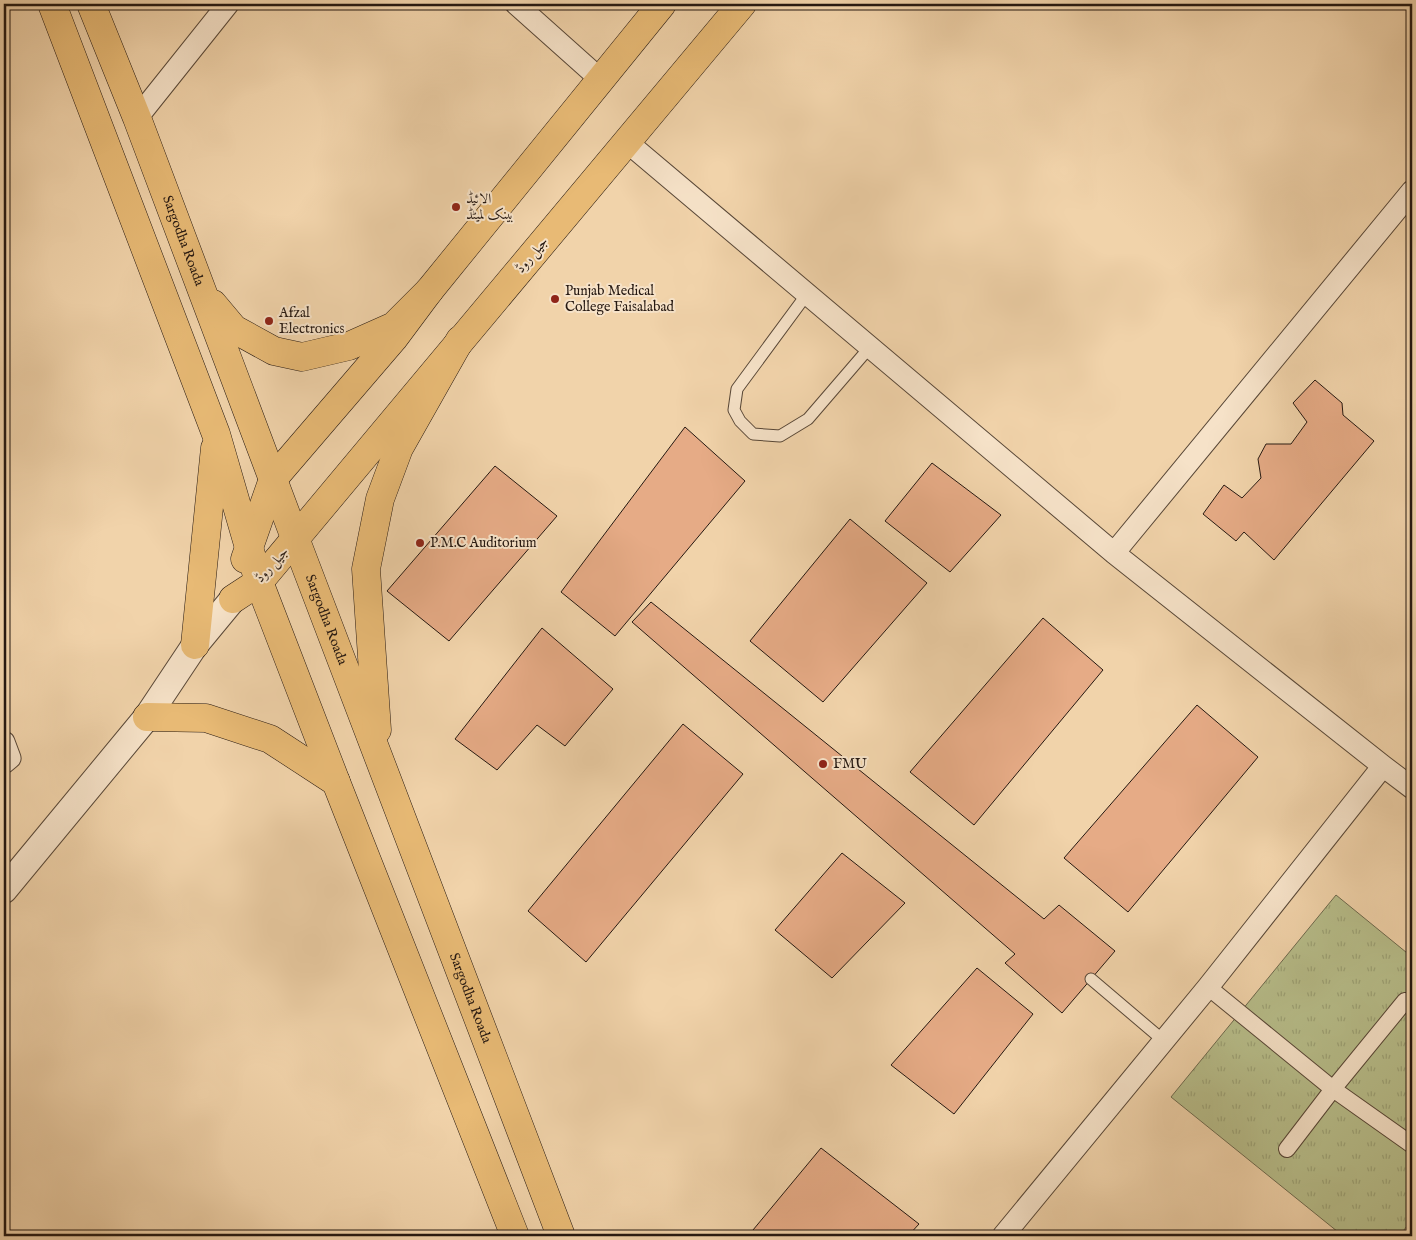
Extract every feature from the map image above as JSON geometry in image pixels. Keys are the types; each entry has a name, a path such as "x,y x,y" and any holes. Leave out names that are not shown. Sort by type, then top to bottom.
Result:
{"main road":[{"path":"52,4 216,434 259,582 515,1236"},
{"name":"Sargodha Roada","path":"91,4 137,118 379,761 561,1236"},
{"name":"جیل روڈ","path":"233,598 249,545 273,479 394,338 429,291 662,4"},
{"name":"جیل روڈ","path":"233,598 259,582 742,4"},
{"path":"188,254 205,296 234,329 274,351 302,357 349,346 394,326 429,291"},
{"path":"379,761 366,569 380,499 399,448 460,340"},
{"path":"195,645 216,434"},
{"path":"147,717 206,718 270,739 336,782"}],"street":[{"path":"137,118 228,4"},
{"path":"516,4 600,79"},
{"path":"627,142 1114,553 1412,788"},
{"path":"1114,553 1412,191"},
{"path":"4,890 147,717 195,645 233,598"},
{"path":"4,742 10,758 4,763"},
{"path":"1003,1236 1208,987 1383,766"},
{"path":"1208,987 1333,1088 1412,1146"},
{"path":"1287,1149 1333,1088 1405,1001"}],"lane":[{"path":"807,294 737,389 734,410 740,421 753,434 780,436 808,419 870,347"},
{"path":"1091,980 1164,1040"}],"green space":[{"path":"1336,895 1412,957 1412,1220 1399,1236 1343,1236 1171,1097"}],"building":[{"path":"1315,380 1342,403 1343,415 1374,441 1274,560 1244,532 1236,541 1203,514 1224,485 1242,498 1261,478 1258,459 1266,444 1291,444 1307,422 1293,403"},
{"path":"685,427 745,481 615,636 561,592"},
{"path":"932,463 1001,515 950,572 885,521"},
{"path":"495,466 557,516 449,641 387,591"},
{"path":"850,519 927,583 823,702 750,641"},
{"name":"FMU","path":"651,602 1044,919 1059,905 1115,951 1062,1013 1005,963 1015,954 632,622"},
{"path":"1043,618 1103,670 974,825 910,772"},
{"path":"542,628 613,689 565,746 537,725 497,770 455,739"},
{"path":"1197,705 1258,757 1128,912 1064,858"},
{"path":"683,724 743,774 586,962 528,911"},
{"path":"842,853 905,903 832,978 775,930"},
{"path":"977,968 1033,1014 954,1114 891,1065"},
{"path":"821,1148 919,1224 908,1236 748,1236"}],"place":[{"name":"الائیڈ بینک لمیٹڈ","path":"456,207"},
{"name":"Punjab Medical College Faisalabad","path":"555,299"},
{"name":"Afzal Electronics","path":"269,321"},
{"name":"P.M.C Auditorium","path":"420,543"},
{"name":"FMU","path":"823,764"}]}
